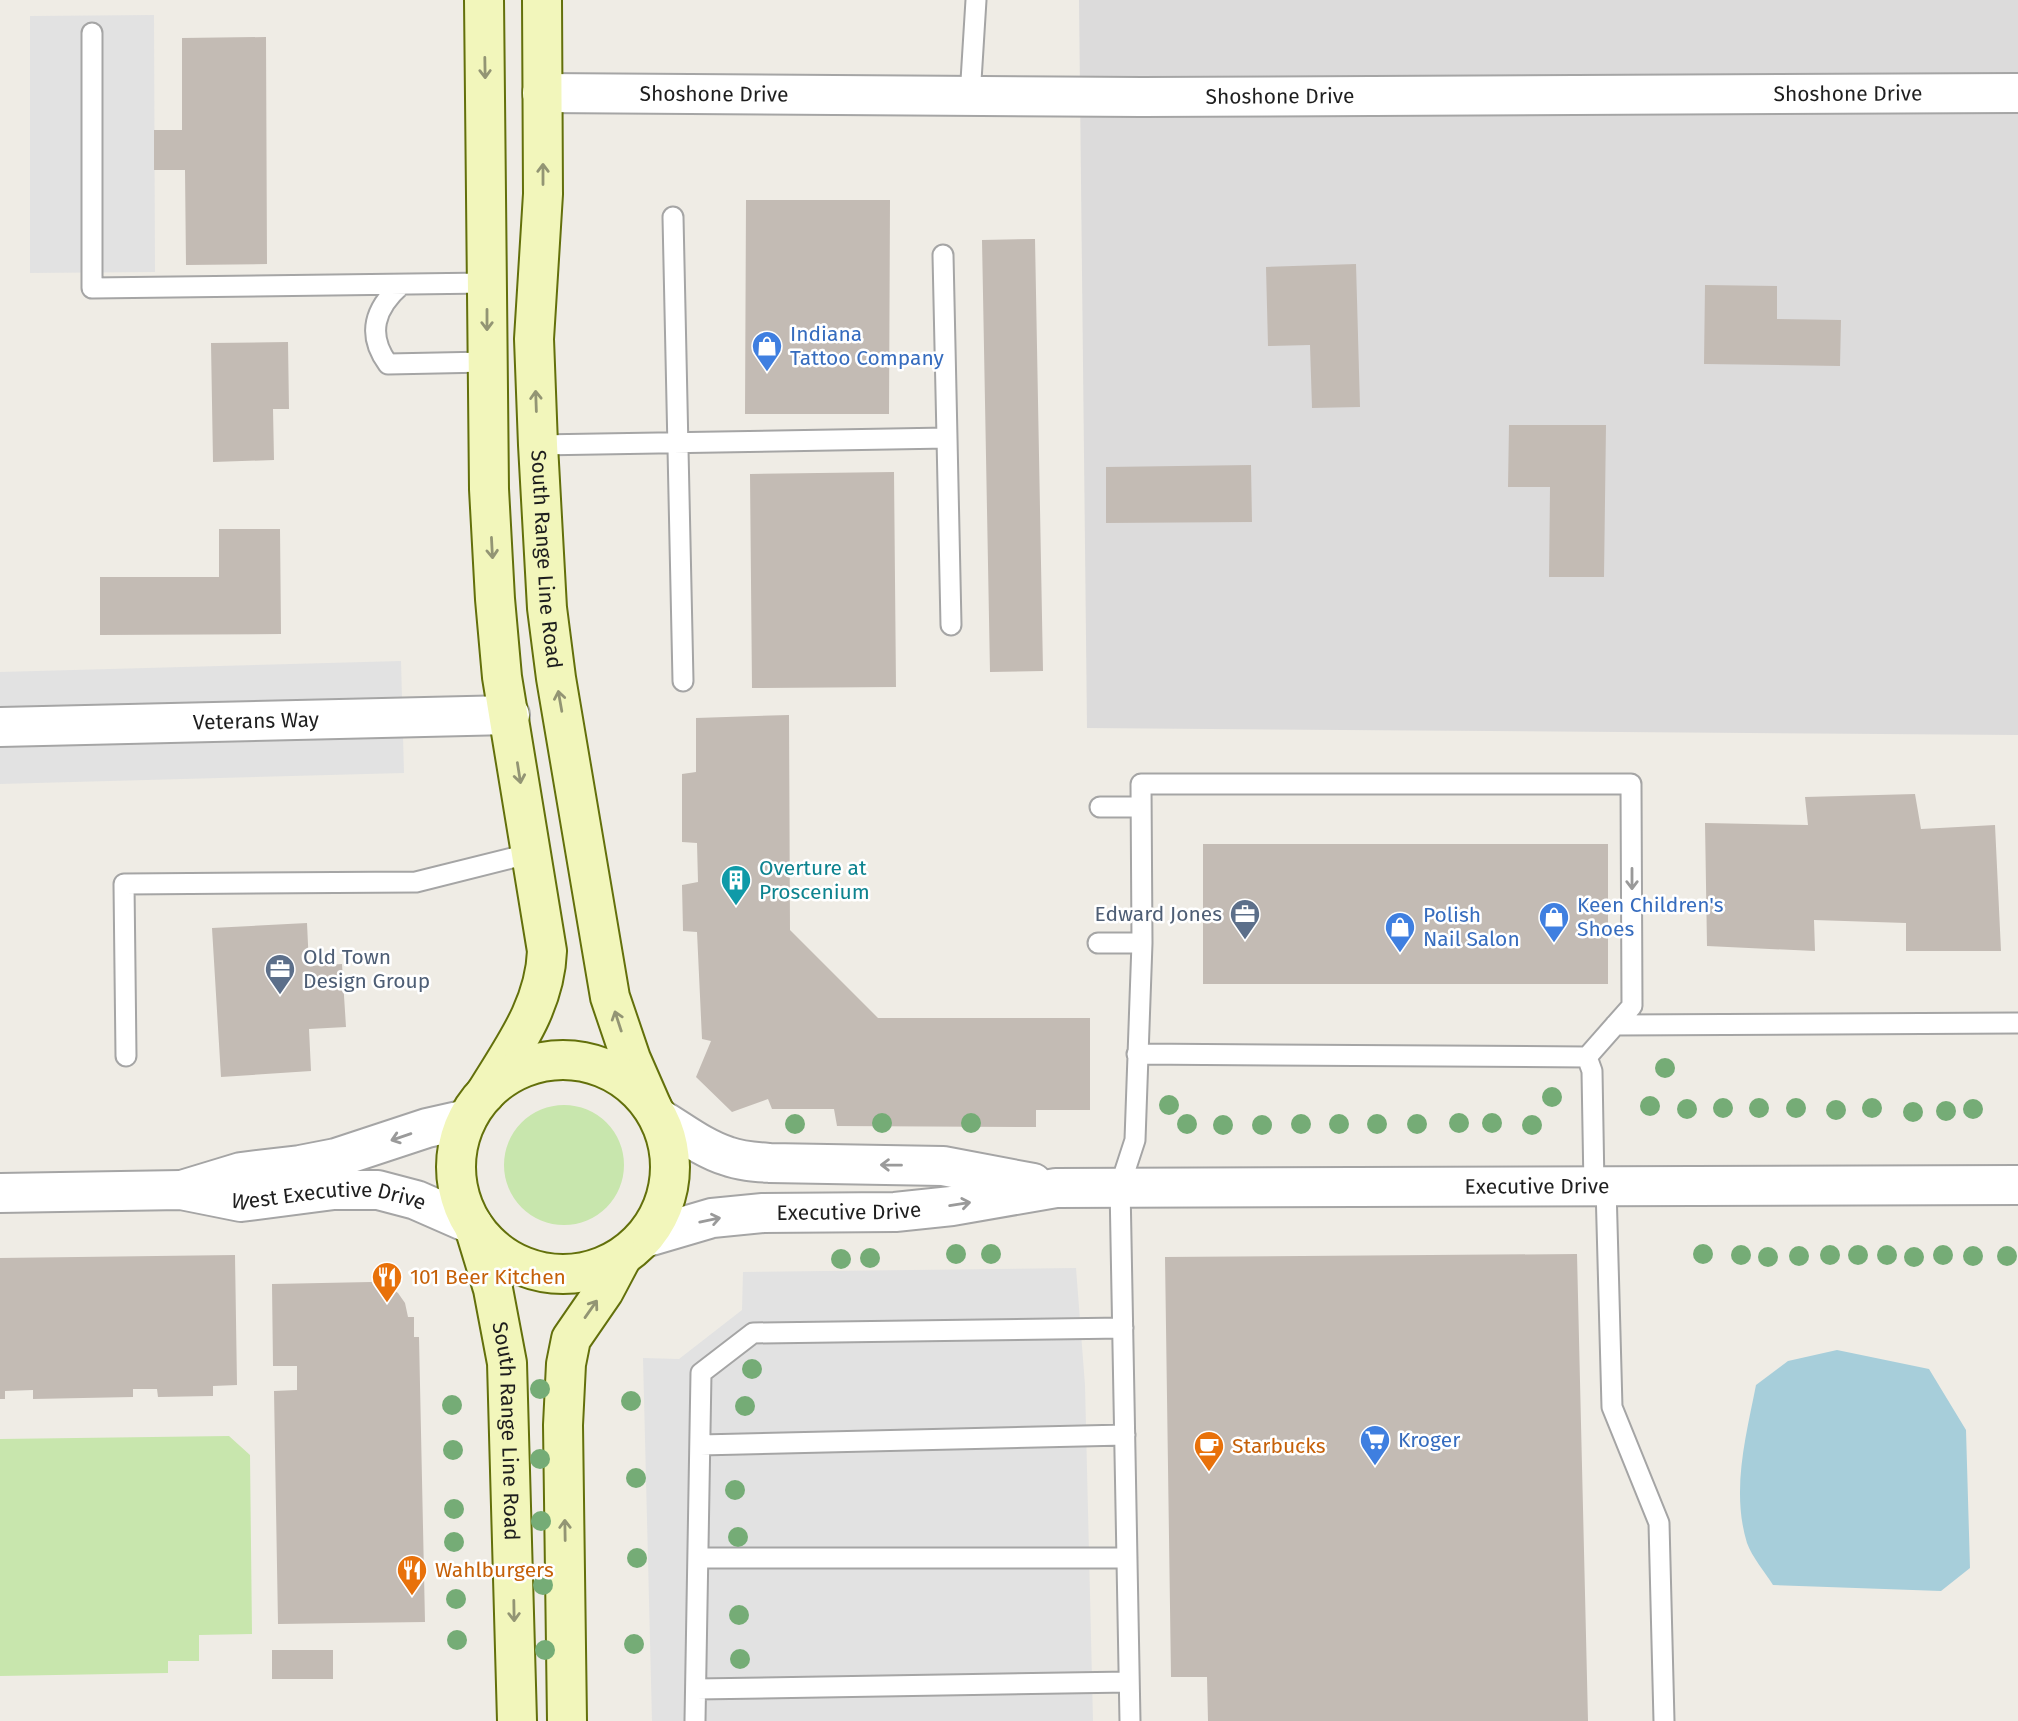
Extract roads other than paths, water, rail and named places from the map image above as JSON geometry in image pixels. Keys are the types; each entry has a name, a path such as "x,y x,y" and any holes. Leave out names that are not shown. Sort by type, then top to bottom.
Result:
{"main road":[{"path":"484,0 489,489 495,599 502,677 545,932 546,972 532,1015 520,1039 476,1106 459,1140 457,1186 474,1227 498,1252 527,1268 560,1274 592,1270 633,1247"},
{"name":"South Range Line Road","path":"541,0 543,194 534,339 544,568 551,641 610,998 631,1059 656,1112"},
{"path":"476,1106 506,1076 531,1064 558,1059 585,1062 612,1071 634,1087 656,1112 668,1142 671,1167 667,1193 658,1217 633,1247 571,1339 566,1364 563,1425 568,1721"},
{"name":"South Range Line Road","path":"474,1227 493,1289 507,1363 517,1721"}],"street":[{"name":"Shoshone Drive","path":"542,93 970,97 2018,93"},
{"name":"Veterans Way","path":"0,727 510,715"},
{"name":"West Executive Drive","path":"181,1190 241,1172 335,1158 427,1128 476,1106"},
{"name":"Executive Drive","path":"656,1112 700,1144 726,1156 746,1160 770,1163 943,1166 1055,1188"},
{"name":"Executive Drive","path":"633,1247 712,1218 763,1213 895,1212 952,1206 1055,1188 2018,1185"},
{"name":"West Executive Drive","path":"0,1193 181,1190 241,1202 334,1190 378,1190 416,1200 474,1227"}],"lane":[{"path":"970,97 976,0"},
{"path":"92,33 92,288 487,283"},
{"path":"673,217 683,681"},
{"path":"943,255 951,625"},
{"path":"401,285 388,296 375,322 378,347 387,364 487,362"},
{"path":"538,445 947,438"},
{"path":"1130,1721 1120,1186 1135,1140 1137,1054 1142,943 1141,784 1631,784 1632,1006 1587,1057 1137,1054"},
{"path":"1100,807 1141,807"},
{"path":"126,1056 124,884 416,883 532,853"},
{"path":"1098,943 1142,943"},
{"path":"1615,1025 2018,1023"},
{"path":"1587,1057 1592,1071 1612,1407 1659,1523 1664,1721"},
{"path":"695,1721 701,1373 753,1333 1122,1328"},
{"path":"699,1445 1125,1435"},
{"path":"698,1558 1127,1558"},
{"path":"696,1689 1129,1682"}],"water":[{"path":"1837,1350 1929,1369 1966,1430 1970,1568 1941,1591 1773,1585 1749,1548 1742,1523 1740,1484 1756,1385 1788,1361"}],"place":[{"name":"Indiana Tattoo Company","path":"767,373"},
{"name":"Overture at Proscenium","path":"736,907"},
{"name":"Edward Jones","path":"1245,941"},
{"name":"Keen Children's Shoes","path":"1554,944"},
{"name":"Polish Nail Salon","path":"1400,954"},
{"name":"Old Town Design Group","path":"280,996"},
{"name":"101 Beer Kitchen","path":"387,1304"},
{"name":"Kroger","path":"1375,1467"},
{"name":"Starbucks","path":"1209,1473"},
{"name":"Wahlburgers","path":"412,1597"}]}
